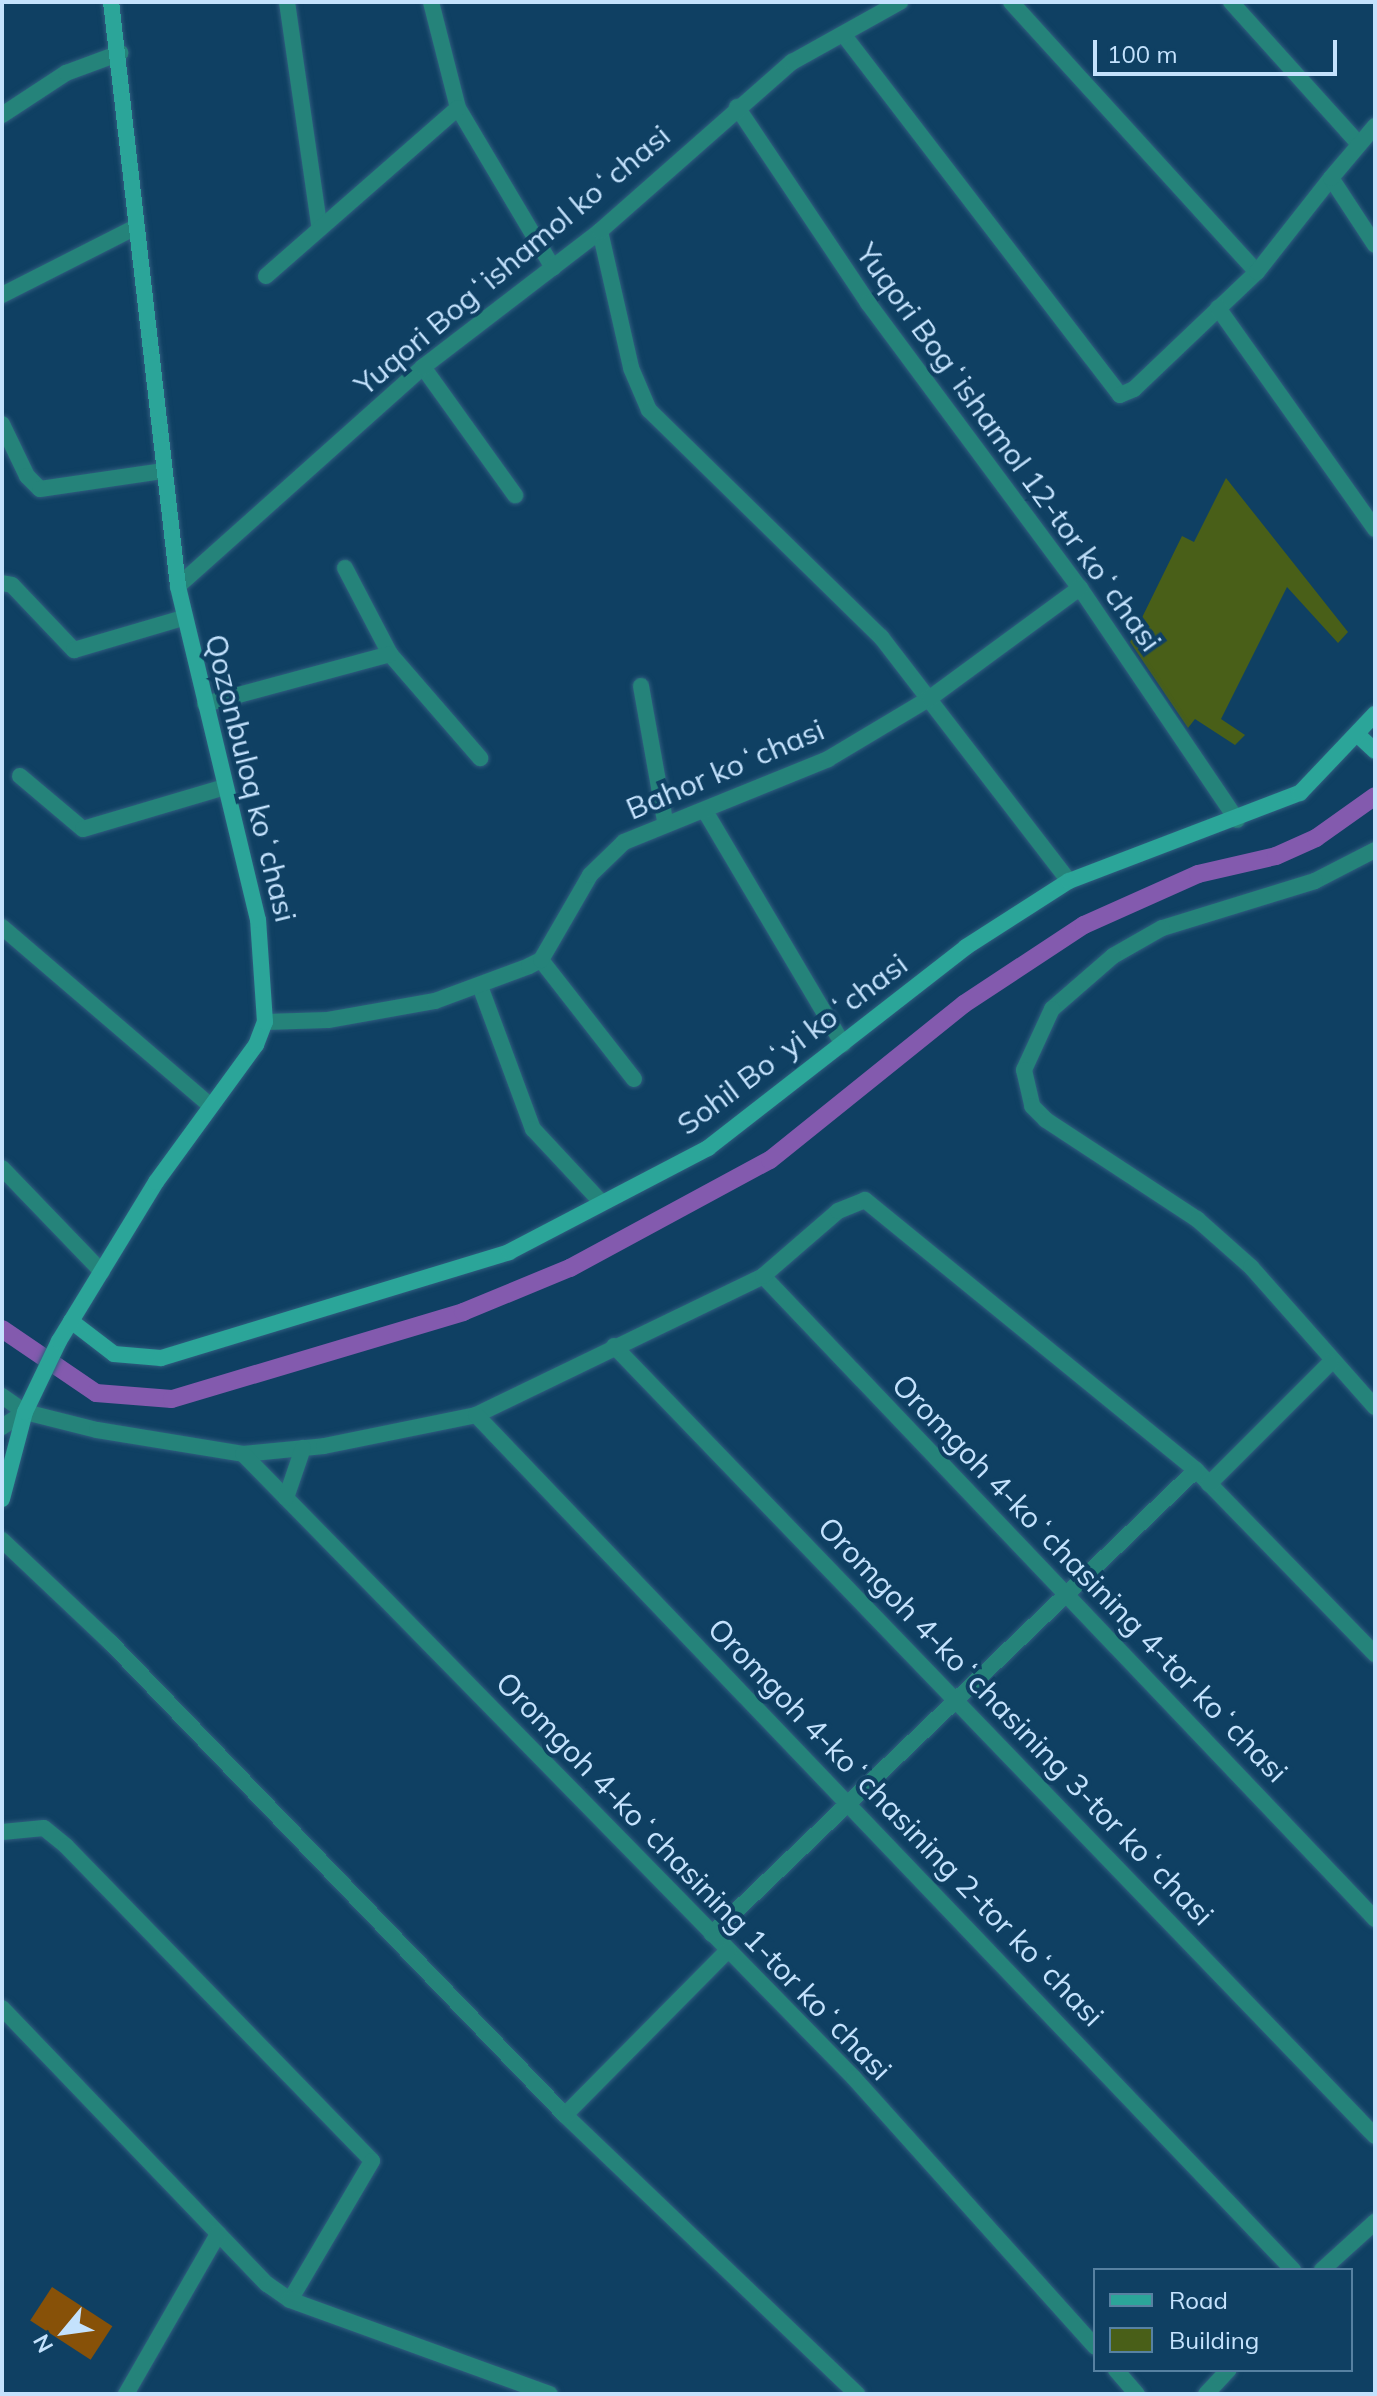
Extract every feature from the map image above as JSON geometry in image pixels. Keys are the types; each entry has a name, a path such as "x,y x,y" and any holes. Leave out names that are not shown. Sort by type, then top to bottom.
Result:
{"main road":[{"name":"Qozonbuloq koʻchasi","path":"111,2 120,53 134,228 178,586 183,618 258,920 265,1022"},
{"name":"Sohil Boʻyi koʻchasi","path":"71,1321 123,1357 179,1354 509,1252 708,1148 966,947 1069,881 1237,820 1300,793 1368,744 1375,714"},
{"path":"2,1499 32,1392 59,1341 210,1105 256,1045 265,1022"}],"street":[{"path":"287,2 319,225"},
{"path":"431,2 458,108 553,268"},
{"name":"Yuqori Bogʻishamol koʻchasi","path":"178,586 423,367 600,231 737,107 792,62 900,2"},
{"path":"1011,2 1257,272"},
{"path":"1231,2 1357,142"},
{"path":"843,34 1120,395 1257,272 1357,142 1375,126"},
{"path":"2,115 66,73 120,53"},
{"name":"Yuqori Bogʻishamol 12-tor koʻchasi","path":"737,107 868,303 1080,588 1237,820"},
{"path":"266,276 319,225 458,108"},
{"path":"1331,178 1375,245"},
{"path":"2,295 134,228"},
{"path":"600,231 631,368 649,410 881,637 1069,881"},
{"path":"1218,308 1375,529"},
{"path":"423,367 515,495"},
{"path":"2,424 40,489 164,471"},
{"path":"345,568 390,654 480,758"},
{"path":"2,583 12,585 74,650 183,618"},
{"name":"Bahor koʻchasi","path":"541,960 590,875 624,842 665,821 705,811 828,759 930,698 1080,588"},
{"path":"205,704 390,654"},
{"path":"641,686 665,821"},
{"path":"20,776 83,829 225,787"},
{"path":"705,811 843,1044"},
{"path":"1375,850 1315,881 1162,928 1113,956 1052,1009 1024,1070 1032,1106 1046,1120 1197,1219 1251,1267 1330,1363 1375,1407"},
{"path":"2,927 210,1105"},
{"path":"265,1022 328,1020 435,1001 541,960 634,1079"},
{"path":"480,986 533,1129 602,1203"},
{"path":"2,1168 102,1272"},
{"path":"2,1396 25,1412 243,1454 303,1448 476,1415 763,1276 838,1211 865,1200 1196,1470 1375,1654"},
{"name":"Oromgoh 4-koʻchasining 4-tor koʻchasi","path":"763,1276 1068,1592 1375,1919"},
{"name":"Oromgoh 4-koʻchasining 3-tor koʻchasi","path":"614,1346 1375,2136"},
{"path":"1209,1484 1330,1363"},
{"path":"2,1427 25,1412"},
{"name":"Oromgoh 4-koʻchasining 2-tor koʻchasi","path":"476,1415 849,1799 1291,2268"},
{"path":"286,1498 303,1448"},
{"name":"Oromgoh 4-koʻchasining 1-tor koʻchasi","path":"243,1454 854,2078 1093,2345"},
{"path":"712,1934 954,1696 1196,1470"},
{"path":"2,1540 110,1642 565,2115 857,2394"},
{"path":"2,1832 44,1828 66,1846 366,2151 371,2171 290,2300"},
{"path":"565,2115 728,1950"},
{"path":"2,2008 218,2234 290,2300 549,2394"},
{"path":"1324,2268 1375,2222"},
{"path":"126,2394 218,2234"},
{"path":"1118,2372 1137,2394"},
{"path":"1206,2394 1226,2372"}],"shaded area":[{"path":"52,2287 112,2326 91,2360 30,2321"}],"building":[{"path":"1226,478 1348,632 1338,643 1287,587 1221,719 1245,735 1235,745 1195,719 1188,728 1130,642 1182,536 1194,542"}],"waterway":[{"path":"2,1329 96,1393 172,1399 463,1312 570,1268 770,1160 964,1004 1084,925 1198,874 1276,856 1316,838 1375,796"}]}
